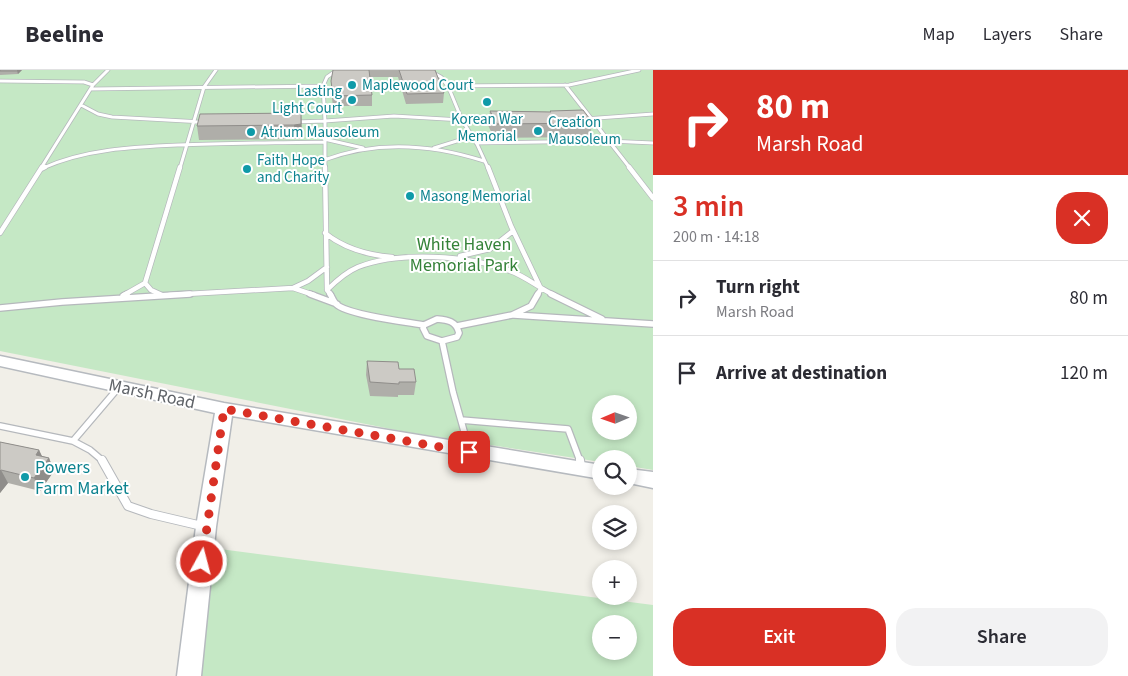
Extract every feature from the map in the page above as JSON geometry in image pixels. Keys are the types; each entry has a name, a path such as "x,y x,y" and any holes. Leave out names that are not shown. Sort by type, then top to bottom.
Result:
{"street":[{"name":"Marsh Road","path":"0,360 224,409 469,452 592,471"},
{"path":"188,676 206,527 224,409"},
{"path":"637,477 653,480"}],"lane":[{"path":"0,234 92,87 108,70"},
{"path":"119,298 145,283 192,122 204,87 216,70"},
{"path":"337,70 327,77 323,86 327,290 338,304"},
{"path":"428,70 441,77 448,86 462,120 473,136 513,231 541,289"},
{"path":"448,86 565,85 639,70"},
{"path":"0,81 84,82 92,87 323,86"},
{"path":"565,85 653,198"},
{"path":"81,105 98,114 112,117 211,122"},
{"path":"576,119 653,114"},
{"path":"287,122 394,116 499,120"},
{"path":"431,149 473,136"},
{"path":"41,169 56,161 91,152 186,144 324,140 370,149"},
{"path":"476,143 609,141 653,143"},
{"path":"324,160 356,150 431,149 447,150 484,161"},
{"path":"448,258 490,249 513,231"},
{"path":"325,234 334,242 375,256 463,259 512,271 586,314 602,319"},
{"path":"327,290 335,281 358,266 405,258"},
{"path":"293,288 308,281 327,267"},
{"path":"145,283 151,290 164,295"},
{"path":"0,308 119,298 293,288 375,317 424,325 431,320 443,319 457,326 512,315 602,319 653,324"},
{"path":"512,315 531,306 541,289"},
{"path":"424,325 423,328 427,336 442,341 457,337 459,330 457,326"},
{"path":"442,341 469,452"},
{"path":"73,441 119,387"},
{"path":"461,420 568,429 579,454 582,469"},
{"path":"0,426 73,441 93,451 105,462 122,498 129,507 142,512 206,527"}],"green space":[{"name":"White Haven Memorial Park","path":"0,70 653,70 653,470 637,467 637,450 592,450 592,461 406,432 0,351"},
{"path":"220,549 592,597 592,605 637,605 637,603 653,605 653,676 200,676 210,582"}],"building":[{"path":"0,70 18,70 0,71"},
{"path":"333,70 369,70 372,95 333,96 331,81"},
{"path":"399,70 435,70 444,93 407,94"},
{"path":"583,110 593,123 497,124 490,111 551,112"},
{"path":"301,113 301,124 294,125 197,126 200,114"},
{"path":"367,361 398,362 399,369 414,369 416,382 399,382 399,384 370,382"},
{"path":"0,442 39,450 36,455 49,458 34,478 0,471"}],"place":[{"name":"Maplewood Court","path":"352,85"},
{"name":"Lasting Light Court","path":"352,100"},
{"name":"Korean War Memorial","path":"487,102"},
{"name":"Creation Mausoleum","path":"538,131"},
{"name":"Atrium Mausoleum","path":"251,132"},
{"name":"Faith Hope and Charity","path":"247,169"},
{"name":"Masong Memorial","path":"410,196"},
{"name":"Powers Farm Market","path":"25,477"}],"route":[{"path":"202,562 224,409 469,452"}]}
